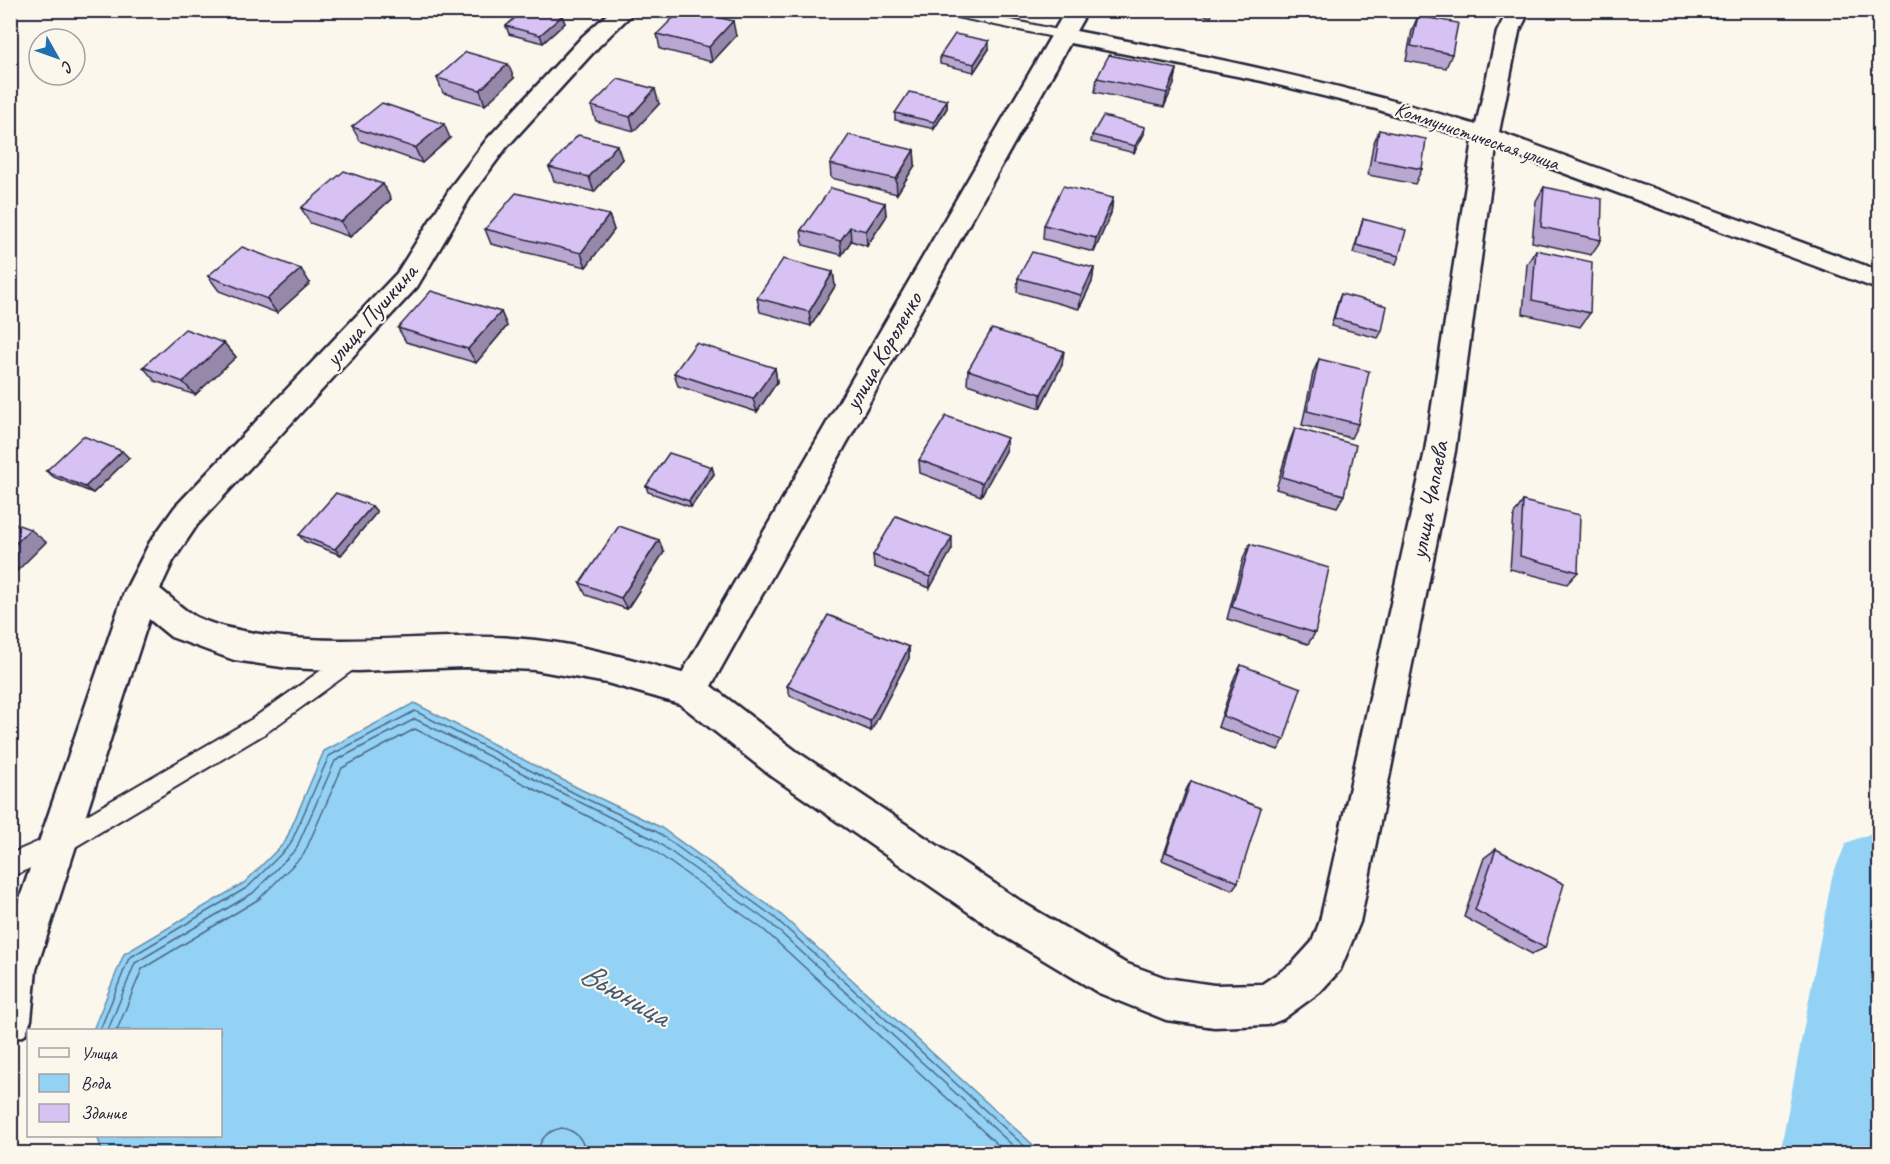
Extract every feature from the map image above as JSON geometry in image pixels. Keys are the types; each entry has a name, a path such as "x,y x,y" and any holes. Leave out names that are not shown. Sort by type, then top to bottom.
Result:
{"street":[{"name":"улица Пушкина","path":"10,1020 16,970 141,593 161,552 186,516 407,280 462,190 497,143 591,41 625,10"},
{"name":"улица Короленко","path":"690,691 1077,10"},
{"name":"улица Чапаева","path":"690,691 792,770 1011,918 1113,979 1166,999 1214,1006 1268,1004 1306,978 1326,956 1340,922 1440,451 1486,136 1508,32 1519,10"},
{"name":"Коммунистическая улица","path":"1063,35 1262,74 1384,104 1486,136 1880,281"},
{"path":"141,593 183,627 234,645 288,653 357,656 466,652 535,655 607,668 690,691"}],"lane":[{"path":"942,10 1063,35"},
{"path":"10,866 57,845 259,726 357,656"}],"water":[{"path":"414,703 580,789 660,827 778,912 1042,1153 569,1154 562,1150 551,1154 103,1153 97,1137 222,1137 222,1029 93,1029 124,954 244,883 285,842 324,751"}],"building":[{"path":"524,10 543,10 562,16 540,35 506,26"},
{"path":"681,10 690,10 733,21 709,47 657,34"},
{"path":"1418,16 1458,23 1452,54 1411,46"},
{"path":"955,34 989,41 974,64 940,56"},
{"path":"466,52 508,64 480,90 437,78"},
{"path":"1109,55 1177,69 1167,93 1097,78"},
{"path":"618,79 655,89 630,117 591,106"},
{"path":"909,92 947,100 934,122 895,113"},
{"path":"382,103 444,124 415,148 352,127"},
{"path":"1103,116 1145,127 1135,146 1092,135"},
{"path":"1379,130 1426,139 1422,169 1374,160"},
{"path":"578,135 617,145 589,177 549,167"},
{"path":"849,135 914,150 896,179 830,164"},
{"path":"344,171 383,184 341,222 301,208"},
{"path":"1063,186 1113,198 1096,238 1044,225"},
{"path":"1544,187 1602,199 1601,240 1541,227"},
{"path":"831,188 885,203 866,231 850,227 840,241 801,230"},
{"path":"516,193 609,215 581,253 485,229"},
{"path":"1363,219 1406,230 1399,256 1356,245"},
{"path":"242,247 301,269 267,299 208,276"},
{"path":"1536,250 1592,262 1590,313 1532,300"},
{"path":"1032,252 1094,268 1081,295 1018,278"},
{"path":"783,259 833,272 809,312 757,298"},
{"path":"431,291 501,312 468,349 398,328"},
{"path":"1341,294 1387,306 1382,331 1334,318"},
{"path":"185,329 224,343 183,382 143,367"},
{"path":"992,329 1064,351 1041,394 968,370"},
{"path":"696,343 775,368 753,399 674,373"},
{"path":"1319,359 1369,371 1358,424 1307,411"},
{"path":"946,416 1007,438 982,483 919,460"},
{"path":"1295,428 1356,445 1344,495 1282,477"},
{"path":"83,436 122,451 85,487 46,471"},
{"path":"669,453 712,467 689,501 646,486"},
{"path":"336,493 372,506 335,549 299,535"},
{"path":"1523,501 1580,515 1578,572 1520,556"},
{"path":"896,516 952,537 930,577 873,555"},
{"path":"10,522 30,529 10,549"},
{"path":"619,526 659,540 621,598 580,583"},
{"path":"1250,544 1329,568 1315,633 1232,607"},
{"path":"828,615 909,647 870,721 787,686"},
{"path":"1241,665 1301,688 1284,740 1223,716"},
{"path":"1191,781 1261,808 1238,882 1166,852"},
{"path":"1496,849 1564,884 1545,948 1475,910"}],"waterway":[{"name":"Вьюница","path":"1834,1154 1880,877"}]}
